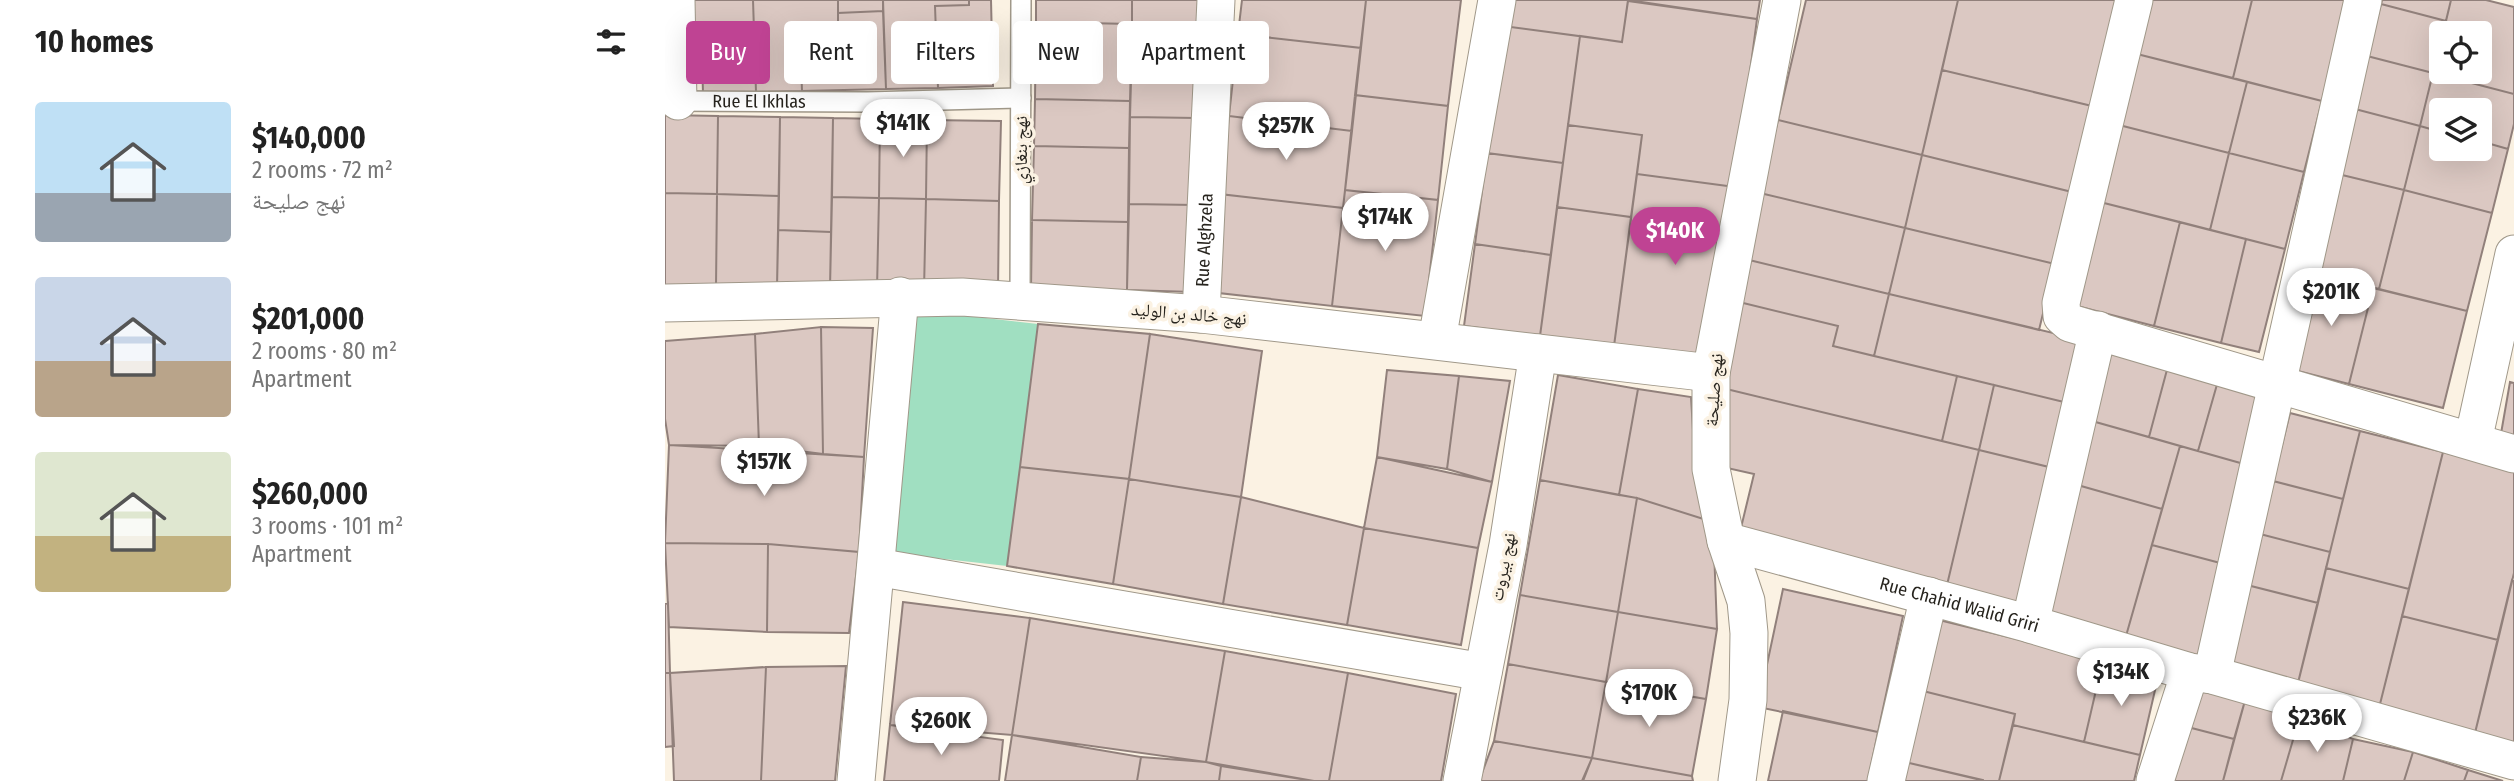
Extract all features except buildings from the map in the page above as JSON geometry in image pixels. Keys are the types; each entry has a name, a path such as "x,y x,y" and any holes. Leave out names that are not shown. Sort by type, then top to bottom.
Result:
{"street":[{"path":"672,101 676,0"},
{"name":"Rue Alghzela","path":"1201,314 1216,0"},
{"path":"1437,340 1497,0"},
{"name":"نهج صليحة","path":"1737,781 1748,700 1749,632 1746,601 1726,541 1711,469 1711,373 1782,0"},
{"path":"2134,0 2061,303 2062,316 2070,323 2514,454"},
{"path":"2155,781 2201,674 2277,383 2363,0"},
{"path":"2473,441 2514,254"},
{"path":"856,781 900,296"},
{"name":"نهج خالد بن الوليد","path":"665,303 963,296 1201,314 1711,373"},
{"path":"2030,624 2098,330"},
{"name":"نهج بيروت","path":"1462,781 1508,545 1538,353"},
{"name":"Rue Chahid Walid Griri","path":"1726,541 2514,761"},
{"path":"876,567 1483,672"},
{"path":"1886,781 1929,596"}],"lane":[{"name":"نهج بنغازي","path":"1020,300 1021,0"},
{"name":"Rue El Ikhlas","path":"672,101 867,102 1021,98"}],"green space":[{"path":"916,310 1038,324 1007,566 891,553"}]}
